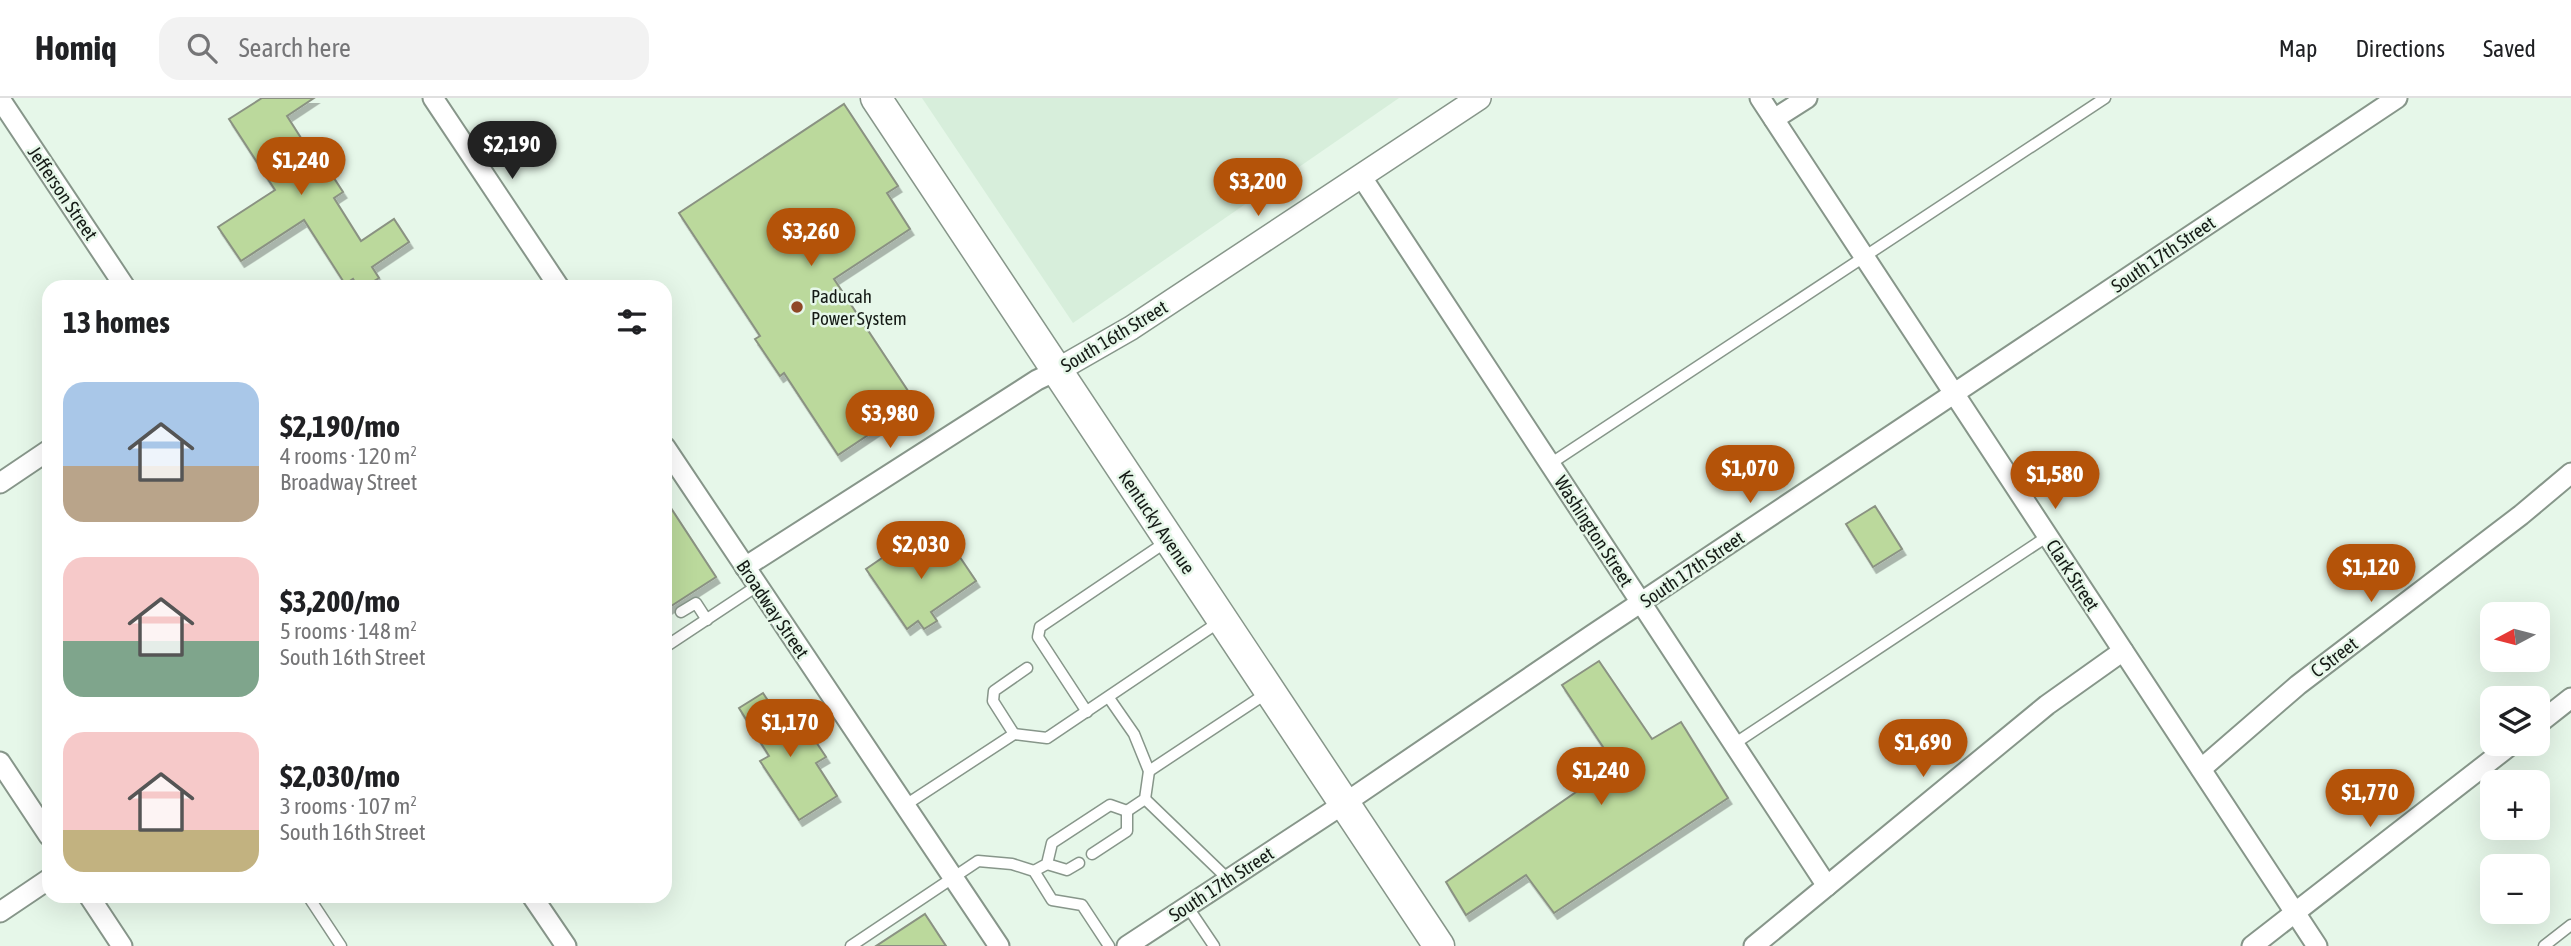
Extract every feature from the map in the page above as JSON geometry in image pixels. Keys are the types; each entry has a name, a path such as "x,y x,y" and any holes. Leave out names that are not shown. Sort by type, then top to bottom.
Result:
{"main road":[{"name":"Kentucky Avenue","path":"876,98 1440,946"}],"street":[{"path":"433,98 554,280"},
{"name":"South 16th Street","path":"745,567 1037,380 1131,328 1479,98"},
{"name":"Clark Street","path":"1760,98 2317,946"},
{"path":"1774,119 1807,98"},
{"name":"South 17th Street","path":"1127,946 1345,803 2397,98"},
{"name":"Jefferson Street","path":"0,99 120,280"},
{"name":"Washington Street","path":"1361,176 1827,886"},
{"path":"0,483 42,455"},
{"name":"Broadway Street","path":"672,463 999,946"},
{"name":"C Street","path":"2201,769 2298,685 2521,515 2571,473"},
{"path":"1754,946 2047,705 2123,651"},
{"path":"2550,715 2571,698"},
{"path":"2252,946 2497,756"},
{"path":"0,762 42,825"},
{"path":"0,912 42,884"},
{"path":"94,903 122,946"},
{"path":"537,903 566,946"}],"lane":[{"path":"1550,464 2105,98"},
{"path":"1734,744 2048,536"},
{"path":"1087,712 1038,637 1040,627 1169,540"},
{"path":"672,642 757,586"},
{"path":"681,612 695,603 707,620"},
{"path":"904,806 1014,734 1047,738 1223,620"},
{"path":"1014,734 993,701 994,691 1027,668"},
{"path":"1149,771 1270,691"},
{"path":"1109,698 1134,734 1149,771 1145,799 1128,811"},
{"path":"1145,799 1228,879"},
{"path":"1034,871 1047,863 1052,843 1110,805 1128,811"},
{"path":"1092,854 1127,831 1128,811"},
{"path":"852,946 978,861 1012,864 1034,871 1052,900 1082,905 1109,946"},
{"path":"1047,863 1067,870 1080,863"},
{"path":"313,903 341,946"},
{"path":"1187,906 1214,946"},
{"path":"2544,946 2571,925"}],"shaded area":[{"path":"922,98 1399,98 1073,323"}],"building":[{"path":"262,98 314,98 287,116 308,149 313,146 343,192 334,198 361,241 394,219 409,242 372,267 379,278 342,280 304,220 241,261 218,227 275,190 229,119"},
{"name":"Paducah Power System","path":"844,104 898,186 887,193 910,229 834,279 916,403 838,455 784,373 780,376 755,339 760,336 679,213"},
{"path":"1875,506 1902,549 1873,567 1846,524"},
{"path":"672,510 716,577 672,605"},
{"path":"947,538 976,581 931,612 937,621 924,629 918,621 907,629 866,569 904,543 915,560"},
{"path":"1599,661 1652,739 1681,722 1728,798 1554,913 1526,875 1466,915 1446,882 1615,765 1562,685"},
{"path":"763,693 789,733 802,725 826,757 816,763 837,796 799,820 760,761 769,756 739,708"},
{"path":"925,914 946,946 876,946"}],"place":[{"name":"Paducah Power System","path":"797,307"}]}
